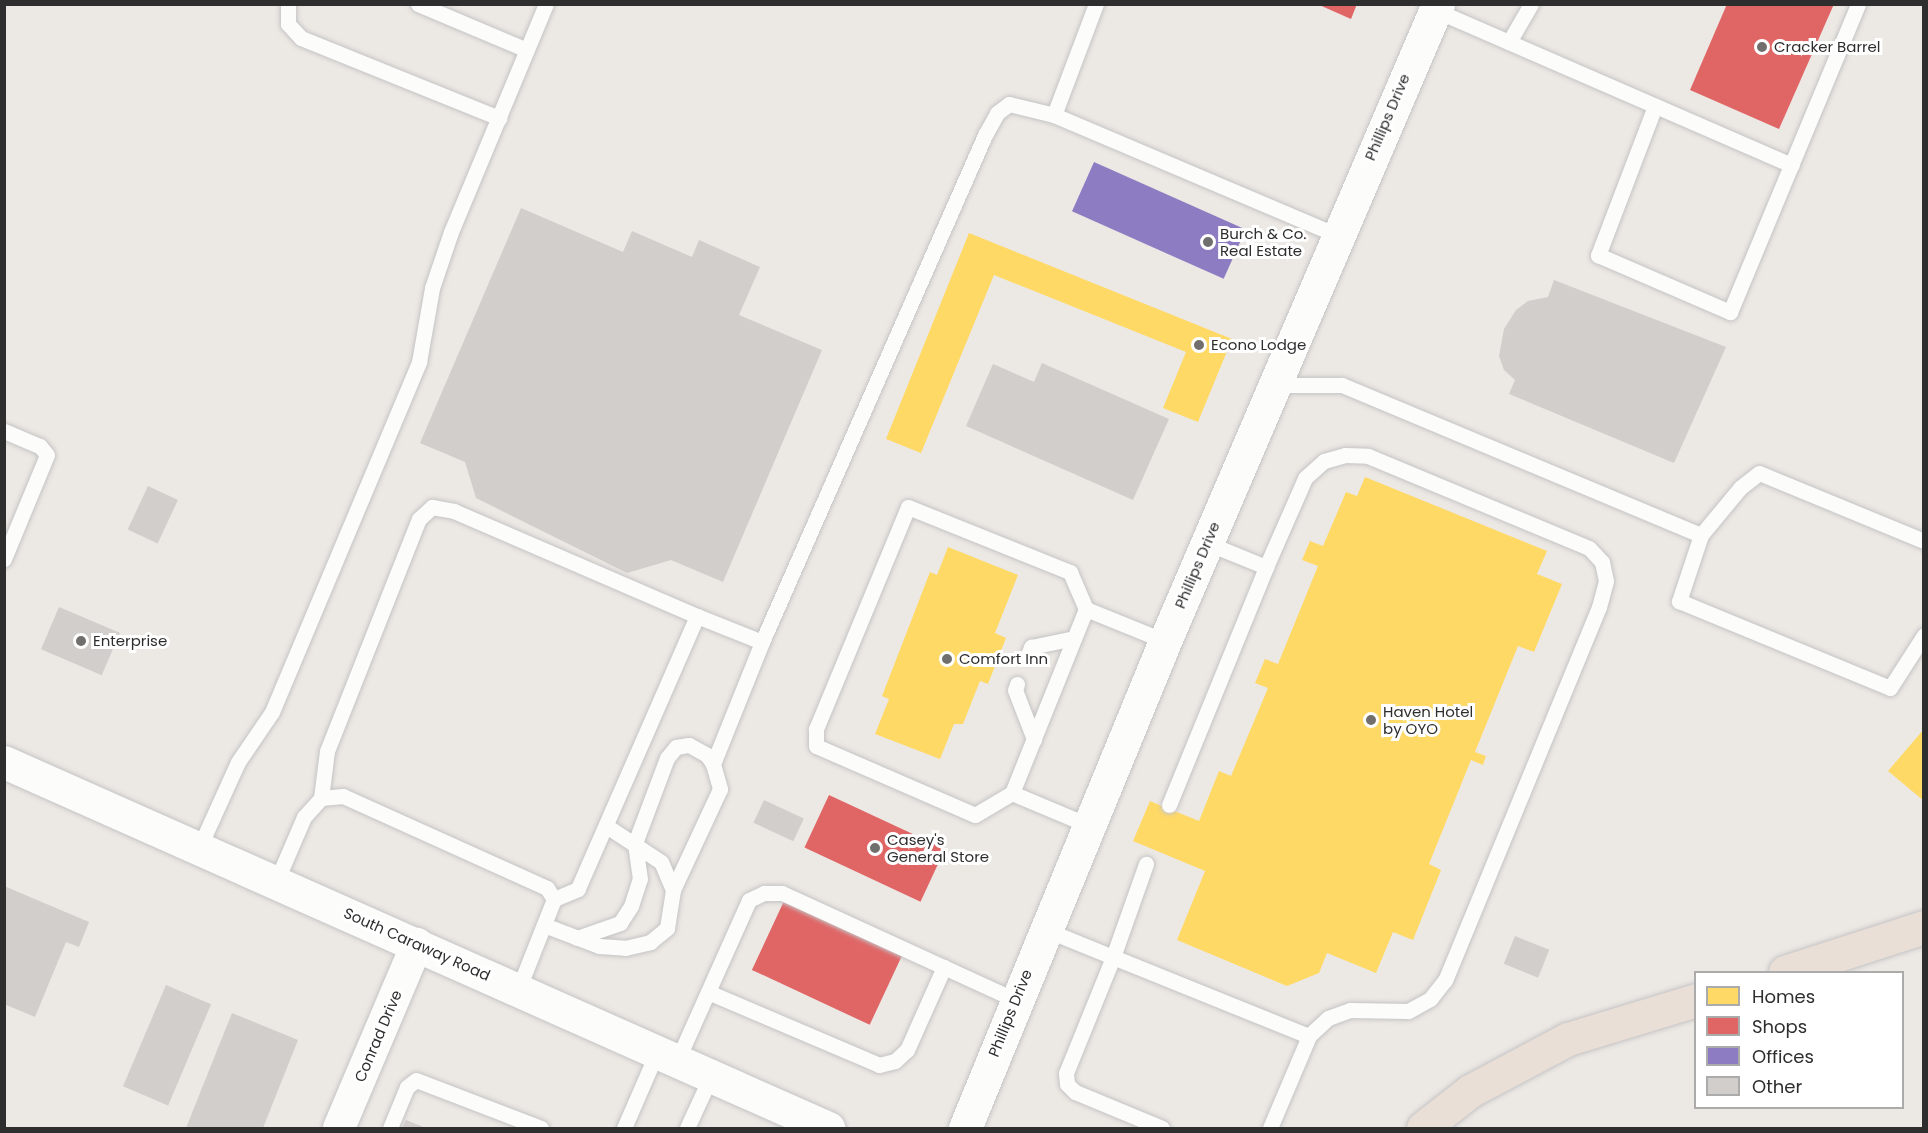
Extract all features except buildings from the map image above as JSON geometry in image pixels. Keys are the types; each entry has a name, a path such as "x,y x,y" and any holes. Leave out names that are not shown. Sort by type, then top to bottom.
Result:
{"highway":[{"path":"1788,971 1923,927"},
{"path":"1423,1128 1470,1090 1568,1038 1694,1000"}],"street":[{"name":"Phillips Drive","path":"965,1128 1044,929 1165,641 1436,7"},
{"name":"South Caraway Road","path":"4,762 667,1056 813,1126"},
{"name":"Conrad Drive","path":"339,1128 417,944"}],"lane":[{"path":"288,4 288,24 301,38 499,117"},
{"path":"418,4 527,50"},
{"path":"199,848 238,762 272,712 419,362 432,288 546,4"},
{"path":"1054,115 1096,4"},
{"path":"1509,42 1531,4"},
{"path":"1655,106 1598,255 1730,312 1858,4"},
{"path":"1436,7 1509,42 1792,165"},
{"path":"713,764 762,642 997,113 1009,104 1054,115 1337,235"},
{"path":"1273,385 1342,385 1701,535"},
{"path":"4,431 40,446 46,455 4,559"},
{"path":"1169,805 1266,567 1305,478 1324,461 1346,455 1368,456 1588,548 1602,562 1606,581 1599,607 1445,980 1430,999 1408,1011 1350,1010 1328,1018 1309,1036 1270,1128"},
{"path":"1923,541 1759,473 1740,488 1701,535 1679,601 1890,688 1923,635"},
{"path":"276,882 304,818 321,798 327,751 419,519 432,507 454,511 762,642"},
{"path":"1086,609 1012,793 975,815 816,746 816,729 908,507 1070,572 1086,609 1165,641"},
{"path":"1207,543 1266,567"},
{"path":"518,990 554,899 578,889 608,827 697,616"},
{"path":"1028,655 1031,648 1074,638"},
{"path":"1017,684 1015,690 1034,739"},
{"path":"544,925 577,938 599,946 625,948 650,942 667,928 674,890 720,789 713,764 707,755 689,745 676,747 667,758 636,843 640,879 631,906 620,923 577,938"},
{"path":"1012,793 1088,825"},
{"path":"321,798 342,796 547,888 554,899"},
{"path":"608,827 636,843 661,862 674,890"},
{"path":"1146,864 1113,957 1066,1074 1067,1084 1075,1092 1162,1128"},
{"path":"624,1128 708,992 749,900 764,893 782,893 1016,1000"},
{"path":"1044,929 1309,1036"},
{"path":"708,992 879,1065 895,1061 907,1050 944,967"},
{"path":"687,1128 711,1076"},
{"path":"390,1128 407,1088 416,1080 541,1128"}],"place":[{"name":"Cracker Barrel","path":"1762,47"},
{"name":"Burch & Co. Real Estate","path":"1208,242"},
{"name":"Econo Lodge","path":"1199,345"},
{"name":"Enterprise","path":"81,641"},
{"name":"Comfort Inn","path":"947,659"},
{"name":"Haven Hotel by OYO","path":"1371,720"},
{"name":"Casey's General Store","path":"875,848"}]}
